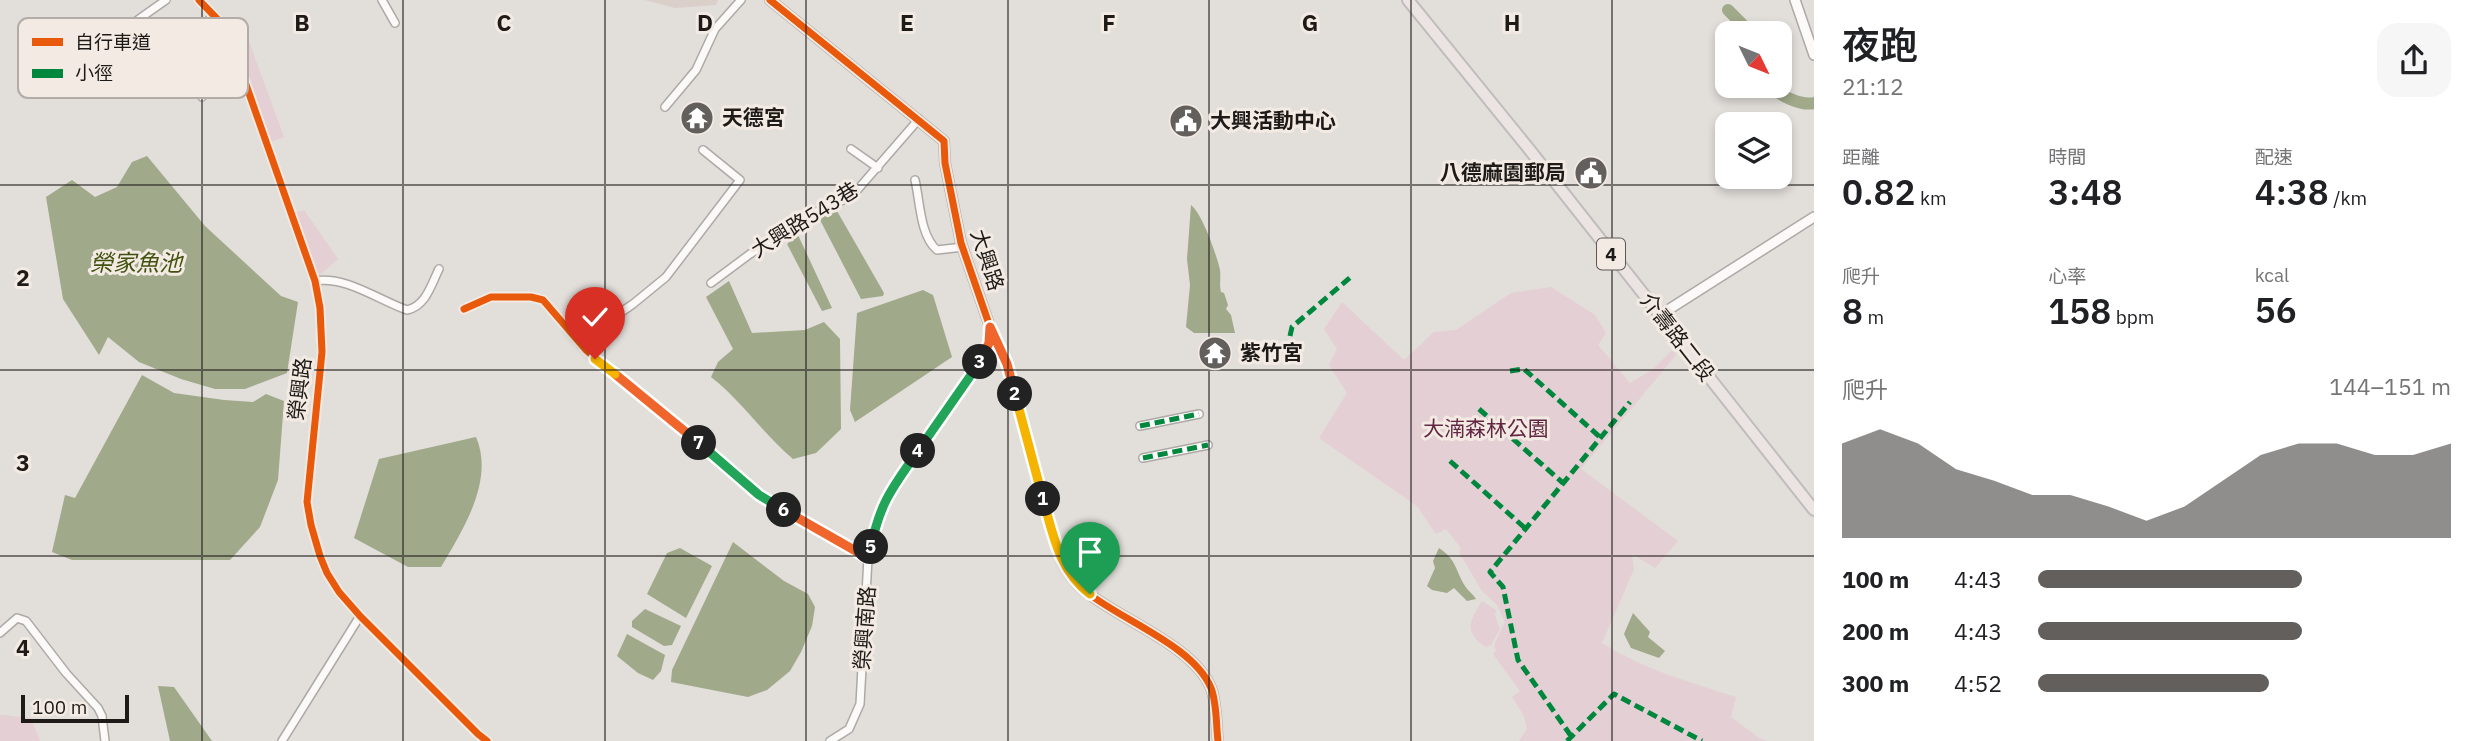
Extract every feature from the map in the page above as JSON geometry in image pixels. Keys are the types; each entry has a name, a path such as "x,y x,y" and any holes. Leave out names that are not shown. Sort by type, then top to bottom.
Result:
{"main road":[{"name":"介壽路二段","path":"1408,0 1814,510"}],"street":[{"path":"140,18 166,0"},
{"name":"榮興路","path":"199,0 217,18"},
{"path":"382,0 395,23"},
{"path":"665,107 696,70 715,29 741,0"},
{"name":"大興路","path":"770,0 944,141 945,163 963,247 990,327 1007,364 1058,551 1066,568 1082,589 1164,642 1199,670 1211,688 1218,741"},
{"path":"1795,0 1814,55"},
{"path":"210,18 213,14"},
{"name":"榮興路","path":"248,91 315,281 320,308 322,352 307,502 311,525 327,573 360,616 487,741"},
{"name":"大興路543巷","path":"711,283 812,214 852,196 919,119"},
{"path":"581,345 596,330 634,304 666,276 740,180 703,149"},
{"path":"851,149 878,169"},
{"path":"915,180 930,242 937,250 963,247"},
{"path":"1660,316 1814,217"},
{"path":"315,281 326,279 342,283 407,310 422,304 439,269"},
{"path":"464,309 491,297 531,296 543,300 581,345 759,495 868,558"},
{"name":"榮興南路","path":"830,741 849,729 860,704 868,558 877,518 887,495 984,357 989,343 990,327"},
{"path":"1140,426 1199,414"},
{"path":"1143,458 1208,445"},
{"path":"282,741 360,616"},
{"path":"0,633 18,618 26,621 66,673 98,708 102,716 105,741"}],"shaded area":[{"path":"645,0 718,0 716,5 675,8"}],"green space":[{"path":"248,39 284,137 271,142 248,80"},
{"path":"304,210 338,259 316,278 295,213"},
{"name":"大湳森林公園","path":"1551,287 1595,315 1606,333 1598,345 1630,383 1652,370 1672,350 1676,355 1581,469 1678,541 1655,568 1632,554 1634,569 1602,643 1650,668 1736,697 1731,717 1767,741 1519,741 1527,729 1524,716 1512,697 1520,691 1493,654 1496,651 1494,645 1505,622 1497,605 1482,591 1459,552 1461,548 1446,529 1436,534 1417,506 1319,438 1347,393 1329,365 1337,349 1324,329 1342,302 1404,360 1434,332 1456,330 1511,293"},
{"path":"1482,601 1496,610 1500,629 1491,645 1486,647 1471,631 1474,614"},
{"path":"0,715 31,718 40,741 0,741"}],"water":[{"name":"榮家魚池","path":"147,156 205,226 281,296 298,302 287,373 245,389 215,389 139,362 108,337 99,355 63,299 46,197 72,180 95,197 117,187 132,162"},
{"path":"1191,205 1204,225 1216,255 1221,292 1224,293 1228,305 1226,309 1231,315 1235,333 1194,333 1186,327 1190,285 1187,259"},
{"path":"837,211 884,293 883,296 861,299 819,218"},
{"path":"798,235 832,308 822,311 787,244"},
{"path":"729,281 752,333 805,330 824,322 840,339 841,429 816,453 793,459 733,396 711,377 718,362 733,349 706,297"},
{"path":"923,290 933,295 952,357 855,422 850,410 857,313"},
{"path":"142,375 174,393 253,402 266,394 284,401 278,480 260,527 230,560 72,560 52,552 65,495 75,498"},
{"path":"476,437 481,454 479,488 466,522 441,567 408,567 354,538 379,459"},
{"path":"733,542 784,581 808,594 815,607 812,626 790,671 767,690 748,697 671,682 672,670"},
{"path":"680,548 712,566 686,618 647,594 667,553"},
{"path":"1439,548 1452,561 1465,586 1476,599 1467,601 1454,588 1447,593 1432,590 1427,586 1435,568 1433,561"},
{"path":"645,609 681,626 672,645 664,646 632,627 632,621"},
{"path":"1633,613 1650,632 1648,637 1665,651 1659,658 1631,648 1624,634"},
{"path":"627,634 665,655 661,671 653,680 638,673 617,656"},
{"path":"158,686 174,687 212,741 170,741"}],"waterway":[{"path":"1728,10 1739,21"},
{"path":"1789,98 1803,103 1814,103"}],"marked path":[{"path":"210,18 213,14"},
{"path":"1290,336 1292,327 1352,276"},
{"path":"1510,371 1524,369 1601,438"},
{"path":"1571,736 1518,660 1503,587 1490,572 1630,402"},
{"path":"1479,409 1563,483"},
{"path":"1140,426 1199,414"},
{"path":"1143,458 1208,445"},
{"path":"1450,461 1526,529"},
{"path":"1567,741 1614,694 1702,741"}],"cycle path":[{"path":"199,0 216,18"},
{"path":"770,0 944,141 945,163 961,243 990,327 1007,364 1058,551 1070,575 1080,587 1171,645 1202,672 1213,694 1218,741"},
{"path":"248,90 315,281 320,308 322,352 307,502 320,556 339,592 360,616 487,741"},
{"path":"464,309 491,297 531,297 543,300 586,350 759,495 868,558"}],"place":[{"name":"天德宮","path":"697,118"},
{"name":"大興活動中心","path":"1186,121"},
{"name":"八德麻園郵局","path":"1591,173"},
{"name":"紫竹宮","path":"1215,353"}],"route":[{"path":"595,359 759,495 868,558 877,518 887,495 984,357 989,343 990,327 1007,364 1058,551 1076,582 1090,594"}]}
